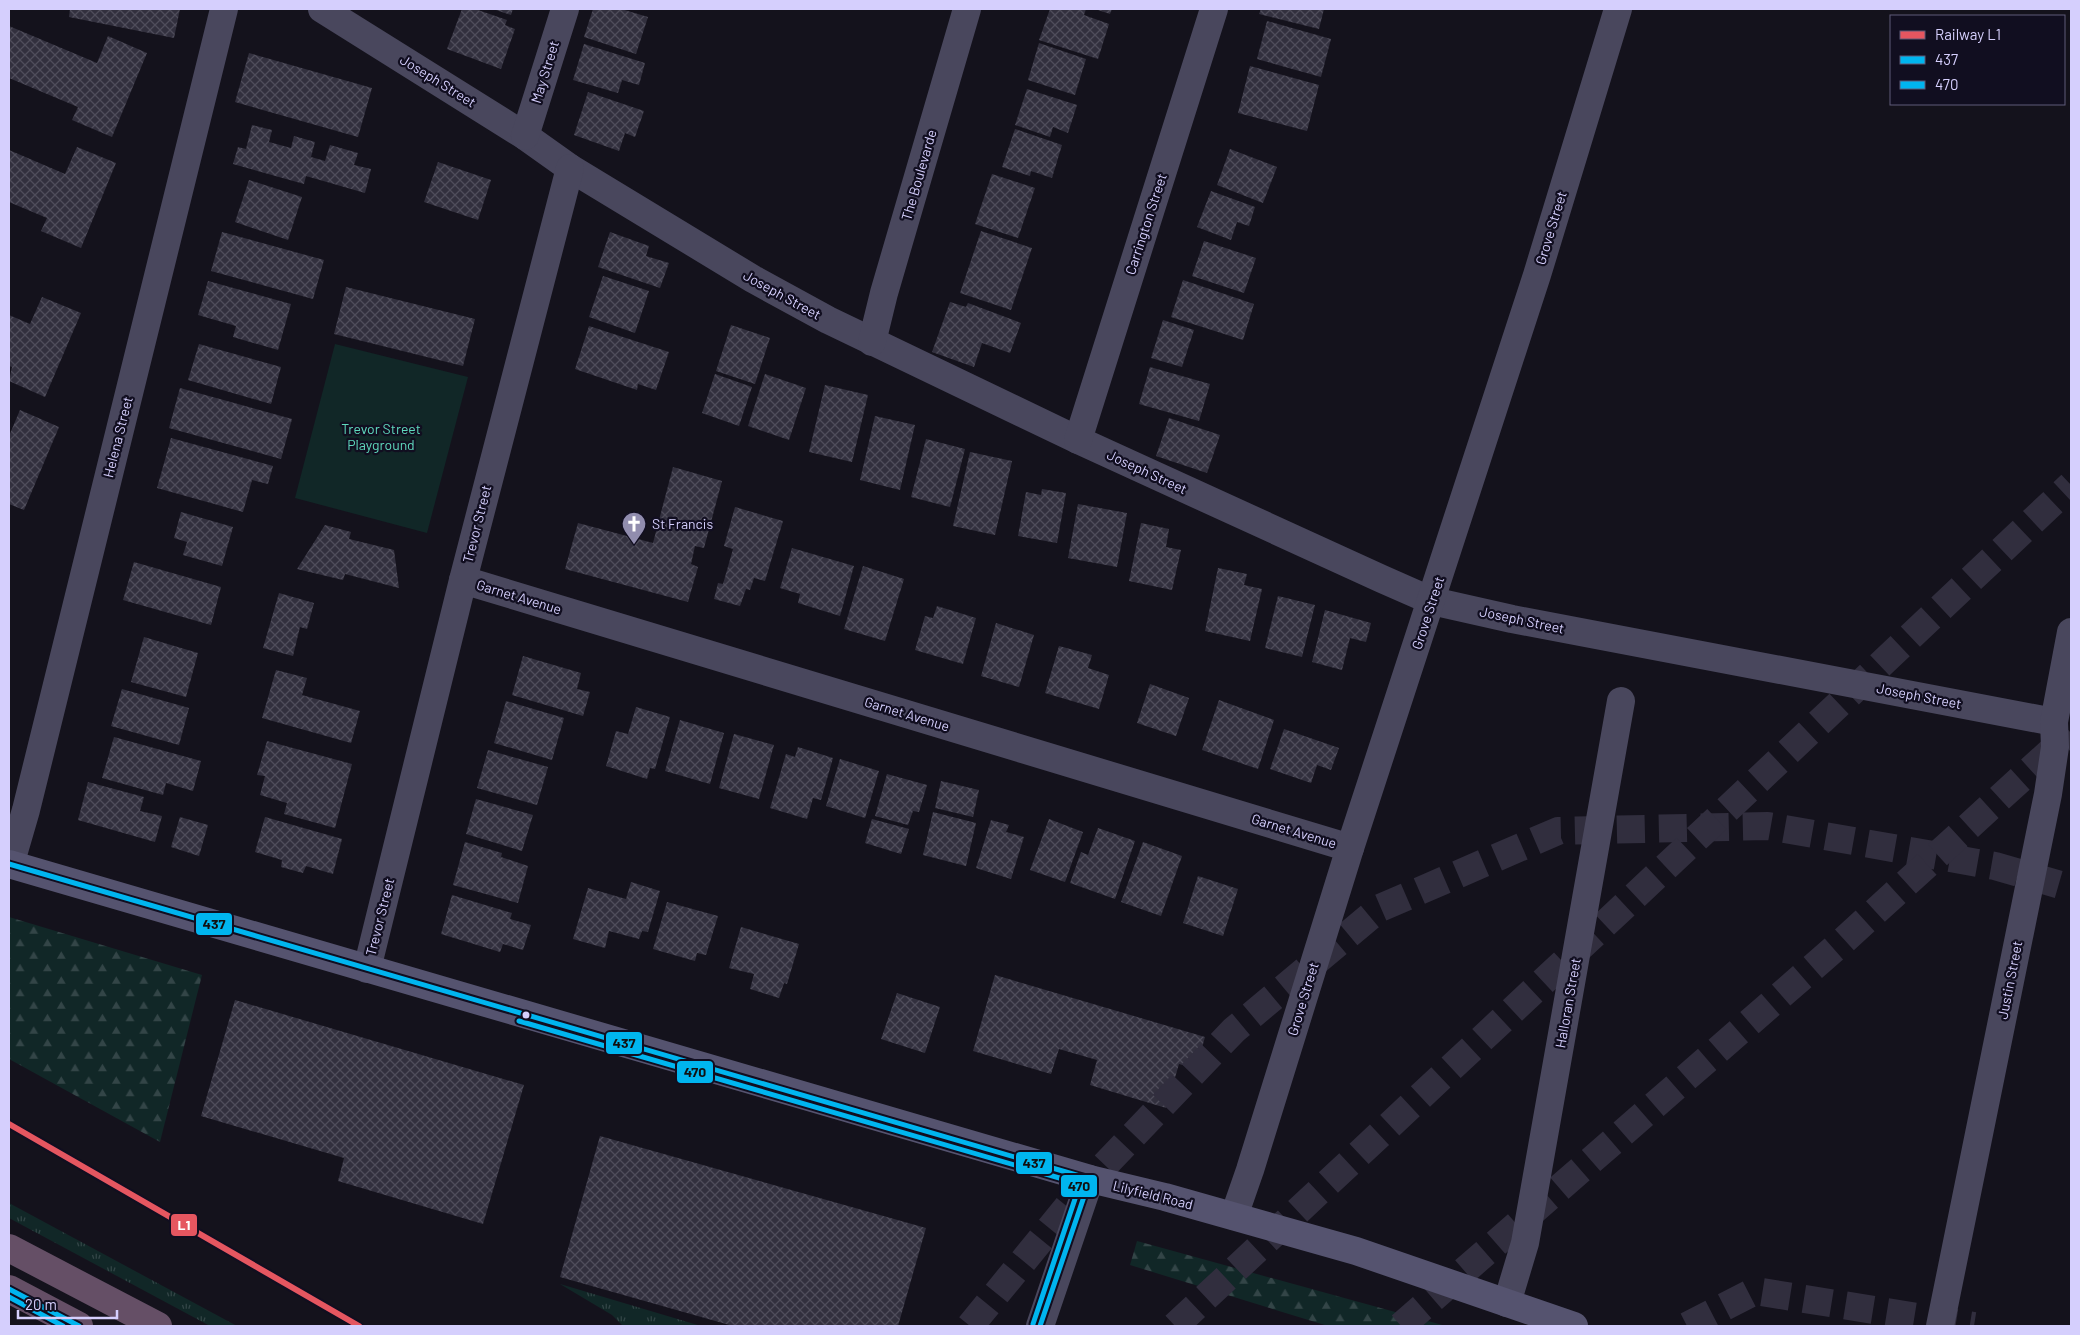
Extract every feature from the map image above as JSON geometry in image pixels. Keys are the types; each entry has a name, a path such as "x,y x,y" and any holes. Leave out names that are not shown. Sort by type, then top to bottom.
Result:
{"highway":[{"path":"9,1248 158,1326"},
{"path":"9,1289 79,1326"}],"main road":[{"name":"Lilyfield Road","path":"9,864 1090,1179 1234,1216 1356,1251 1574,1326"}],"street":[{"name":"Helena Street","path":"9,864 28,801 224,9"},
{"name":"Joseph Street","path":"322,9 525,136 570,168 753,279 872,342 1078,440 1432,601 1512,619 2054,722"},
{"name":"May Street","path":"525,136 565,9"},
{"name":"The Boulevarde","path":"872,342 884,293 968,9"},
{"name":"Carrington Street","path":"1078,440 1214,9"},
{"name":"Grove Street","path":"1234,1216 1350,848 1537,275 1618,9"},
{"name":"Trevor Street","path":"367,969 463,580 570,168"},
{"name":"Garnet Avenue","path":"463,580 1350,848"},
{"name":"Justin Street","path":"1940,1326 2048,794 2055,747 2054,722 2071,632"},
{"name":"Halloran Street","path":"1508,1303 1525,1243 1621,701"},
{"path":"1040,1326 1090,1179"}],"green space":[{"name":"Trevor Street Playground","path":"335,344 468,377 427,533 295,498"},
{"path":"9,917 202,975 160,1142 9,1059"},
{"path":"9,1203 237,1326 210,1326 9,1218"},
{"path":"1137,1241 1446,1326 1328,1326 1130,1265"},
{"path":"560,1284 701,1326 623,1326 612,1315"}],"building":[{"path":"70,9 180,9 174,38 69,17"},
{"path":"462,9 475,9 507,20 505,25 515,29 501,69 447,49"},
{"path":"493,9 513,9 511,15"},
{"path":"593,9 621,9 648,17 636,54 584,37"},
{"path":"1050,9 1086,9 1084,15 1109,24 1098,59 1039,40"},
{"path":"1095,9 1112,9 1110,14"},
{"path":"1261,9 1324,9 1319,29 1259,14"},
{"path":"1267,21 1331,39 1321,77 1257,59"},
{"path":"9,26 97,63 108,36 147,53 112,137 72,120 78,107 9,78"},
{"path":"1039,43 1086,59 1075,95 1028,80"},
{"path":"584,44 645,63 639,85 622,80 618,93 573,80"},
{"path":"249,53 372,88 358,137 235,102"},
{"path":"1250,66 1319,85 1307,131 1238,113"},
{"path":"1027,89 1077,105 1068,133 1053,127 1050,137 1015,125"},
{"path":"588,92 644,111 635,137 625,133 619,151 574,135"},
{"path":"252,125 272,130 269,142 291,148 294,136 315,142 311,157 325,161 330,145 358,153 354,165 371,169 365,193 306,176 304,184 233,164 238,147 246,149"},
{"path":"1015,129 1062,145 1052,178 1031,171 1030,176 1002,167"},
{"path":"77,147 116,163 81,248 41,231 47,218 9,202 9,150 65,174"},
{"path":"1230,149 1277,167 1263,203 1217,185"},
{"path":"438,162 491,180 478,220 424,202"},
{"path":"992,174 1035,188 1018,238 975,224"},
{"path":"249,180 302,197 288,240 235,222"},
{"path":"1211,191 1255,207 1249,226 1237,222 1231,240 1197,227"},
{"path":"981,231 1032,248 1011,310 960,293"},
{"path":"222,232 324,260 313,299 211,271"},
{"path":"610,232 649,246 646,256 669,263 660,288 598,267"},
{"path":"1204,241 1256,258 1244,293 1192,276"},
{"path":"603,276 649,291 635,333 589,317"},
{"path":"1183,280 1254,304 1243,340 1171,317"},
{"path":"208,281 291,304 278,350 233,337 236,326 198,315"},
{"path":"346,287 475,319 463,366 334,334"},
{"path":"42,297 81,313 45,397 9,381 12,367 9,366 9,315 30,324"},
{"path":"950,302 966,307 968,303 1021,323 1010,353 982,343 974,367 932,352"},
{"path":"1163,320 1194,330 1182,367 1151,358"},
{"path":"731,325 770,338 755,384 716,371"},
{"path":"589,326 669,352 656,390 638,384 637,390 575,369"},
{"path":"199,344 281,367 271,404 188,380"},
{"path":"1150,367 1210,384 1199,421 1139,404"},
{"path":"715,374 752,387 739,426 702,413"},
{"path":"765,374 806,388 789,440 748,426"},
{"path":"825,385 868,395 852,462 809,452"},
{"path":"180,388 292,419 281,459 169,428"},
{"path":"20,410 59,427 24,510 9,504 9,436"},
{"path":"875,416 915,425 900,490 860,480"},
{"path":"1169,418 1220,435 1207,473 1156,456"},
{"path":"171,438 273,466 268,484 252,480 243,512 157,488"},
{"path":"926,439 965,449 950,507 911,497"},
{"path":"970,452 1012,461 995,535 953,526"},
{"path":"673,467 722,481 704,548 695,546 691,564 698,567 688,602 565,569 578,523 653,543"},
{"path":"1042,489 1066,493 1057,543 1018,536 1026,492 1041,495"},
{"path":"1078,504 1127,513 1117,567 1068,558"},
{"path":"735,507 783,521 765,581 754,578 750,590 746,589 740,606 714,599 718,583 723,584 733,549 724,546"},
{"path":"181,512 233,527 222,566 183,555 187,542 174,538"},
{"path":"1141,523 1169,529 1166,547 1181,550 1172,590 1129,581"},
{"path":"325,525 351,532 349,539 394,550 399,588 345,574 343,580 297,569"},
{"path":"792,548 854,566 840,616 798,603 800,594 780,588"},
{"path":"134,562 221,587 211,625 123,600"},
{"path":"863,566 904,579 885,641 844,629"},
{"path":"1218,568 1247,574 1244,585 1262,589 1250,641 1205,631"},
{"path":"279,593 314,603 307,629 300,627 293,656 263,648"},
{"path":"1278,596 1315,605 1302,657 1265,648"},
{"path":"937,606 976,618 963,664 915,650 925,616 933,618"},
{"path":"1325,610 1371,623 1366,642 1350,638 1342,670 1312,662"},
{"path":"996,623 1034,635 1019,687 981,676"},
{"path":"144,637 198,653 186,697 131,682"},
{"path":"1059,646 1092,655 1088,668 1109,675 1099,709 1045,693"},
{"path":"523,656 581,673 577,689 590,692 583,716 512,695"},
{"path":"276,670 307,678 302,695 360,711 351,743 262,718"},
{"path":"1150,684 1189,698 1176,736 1137,723"},
{"path":"122,689 189,708 179,745 111,726"},
{"path":"1219,700 1274,720 1258,769 1202,750"},
{"path":"506,701 564,718 552,760 494,743"},
{"path":"636,707 670,717 655,769 650,768 647,779 606,766 616,731 628,734"},
{"path":"680,720 724,733 710,784 665,771"},
{"path":"1284,729 1339,748 1331,770 1317,765 1311,783 1270,769"},
{"path":"734,734 774,745 759,799 719,788"},
{"path":"114,737 201,761 193,791 166,783 163,795 102,778"},
{"path":"267,741 352,764 335,828 284,814 287,803 260,795 265,776 257,775"},
{"path":"798,747 833,758 821,800 813,798 807,819 770,808 786,754 795,757"},
{"path":"488,750 548,767 537,805 477,788"},
{"path":"840,759 879,771 865,818 826,806"},
{"path":"887,774 927,785 919,812 913,811 908,825 875,816"},
{"path":"941,781 979,790 973,817 935,808"},
{"path":"88,782 144,797 140,811 162,816 155,842 78,820"},
{"path":"476,799 533,815 522,851 466,834"},
{"path":"933,812 976,823 966,866 923,855"},
{"path":"180,817 208,825 199,856 171,847"},
{"path":"265,817 342,839 333,874 306,866 303,873 281,867 282,860 255,852"},
{"path":"872,819 909,829 901,854 865,843"},
{"path":"1049,819 1083,832 1065,882 1030,870"},
{"path":"991,820 1009,825 1006,832 1024,837 1011,879 976,868"},
{"path":"1098,828 1135,841 1115,899 1070,883 1081,852 1088,855"},
{"path":"465,842 502,853 501,857 528,866 518,903 453,885"},
{"path":"1143,842 1182,856 1161,916 1121,902"},
{"path":"1198,876 1238,889 1223,936 1183,923"},
{"path":"631,882 660,891 648,932 642,931 639,939 609,931 605,948 573,939 588,888 626,899"},
{"path":"452,895 512,913 510,919 531,925 523,950 503,944 500,952 441,934"},
{"path":"667,902 718,916 706,955 697,953 695,961 653,949"},
{"path":"741,927 799,944 787,984 784,983 779,998 750,989 754,974 729,968"},
{"path":"995,975 1205,1037 1196,1069 1179,1064 1166,1108 1090,1085 1097,1060 1059,1049 1051,1074 973,1051"},
{"path":"897,993 940,1007 925,1053 881,1039"},
{"path":"235,1000 524,1085 483,1224 338,1181 344,1158 201,1116"},
{"path":"600,1136 926,1228 898,1326 733,1326 560,1277"}],"tunnel":[{"path":"1175,1326 2071,485"},
{"path":"1401,1326 1842,942 2071,733"},
{"path":"970,1326 1083,1188 1234,1030 1380,908 1558,831 1768,826 1995,866 2071,888"},
{"path":"1687,1326 1755,1291 1974,1326"}],"rail line":[{"name":"L1","path":"9,1124 359,1326"}],"transit line":[{"name":"437","path":"9,864 1090,1179 1040,1326"},
{"name":"470","path":"519,1021 1080,1184 1033,1324"},
{"name":"437","path":"9,1289 79,1326"},
{"name":"470","path":"9,1297 63,1326"}],"place":[{"name":"St Francis","path":"634,545"}]}
